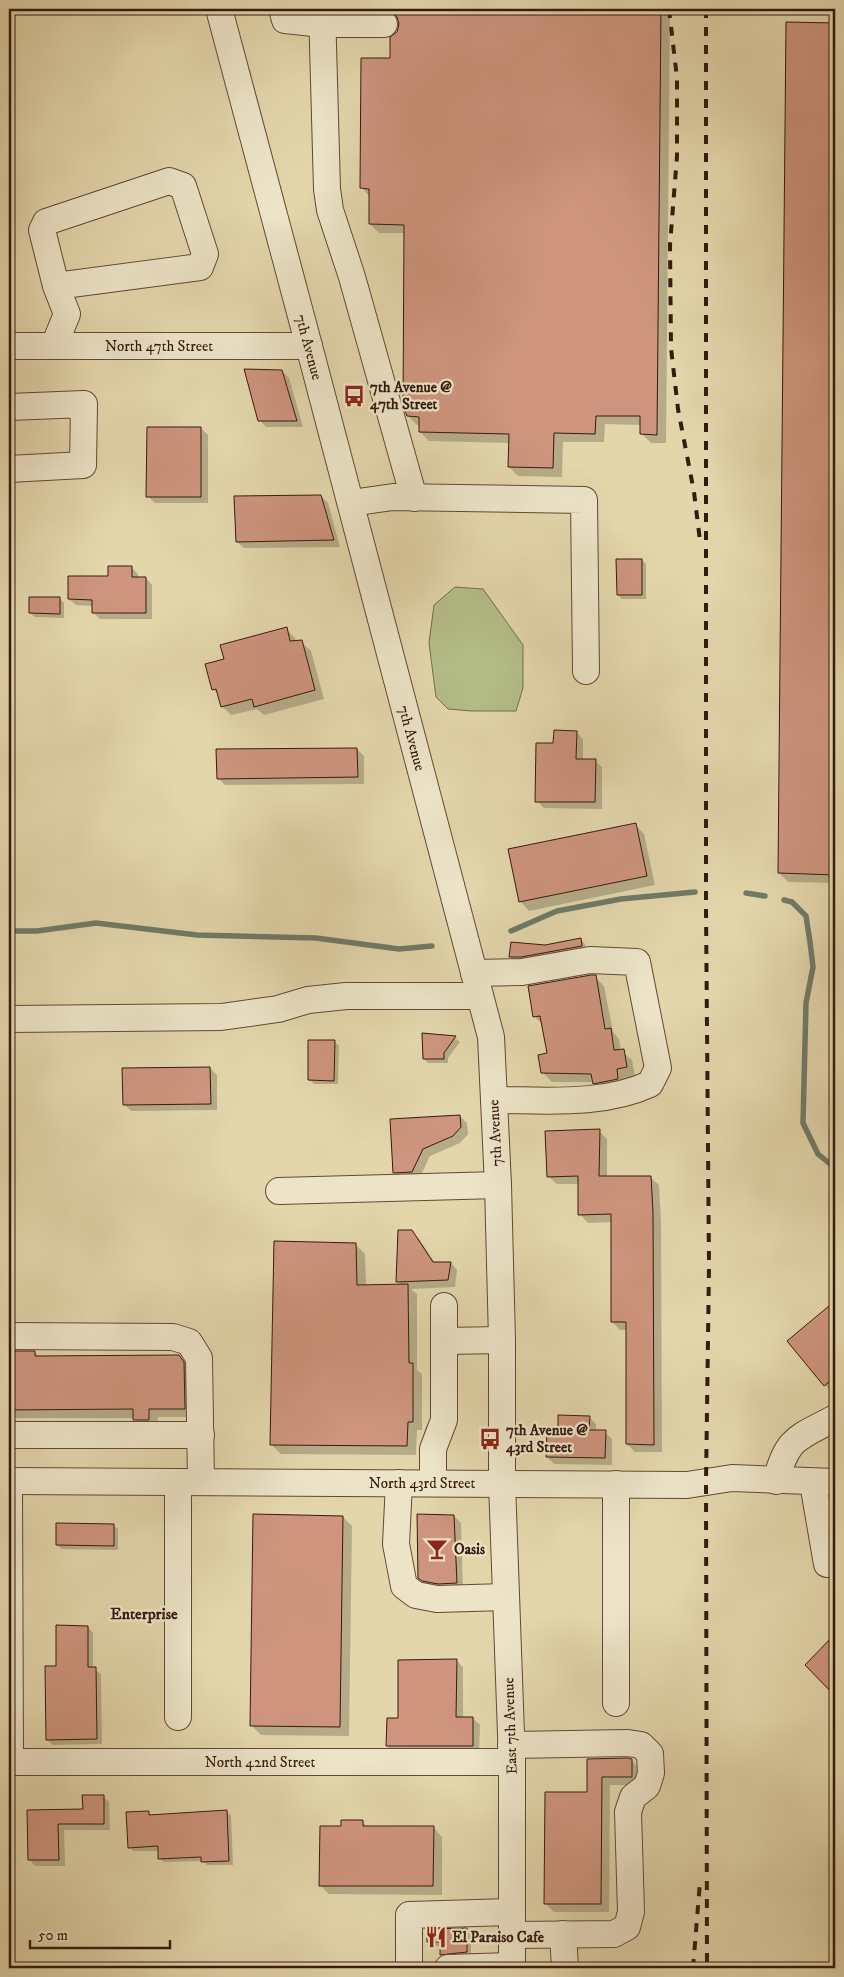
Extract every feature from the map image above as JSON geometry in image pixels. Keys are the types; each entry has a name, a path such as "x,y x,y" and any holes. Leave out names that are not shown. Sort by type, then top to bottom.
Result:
{"street":[{"name":"7th Avenue","path":"218,9 491,1037 498,1185 502,1340 502,1483"},
{"path":"282,9 285,20 323,17 384,24"},
{"path":"323,17 327,189 330,210 352,277 414,498"},
{"path":"54,346 67,314 56,286 42,230 46,222 169,181 183,186 204,254 200,267 56,286"},
{"name":"North 47th Street","path":"9,346 309,346"},
{"path":"9,407 84,404 83,465 9,468"},
{"path":"350,503 393,497 584,500 586,671"},
{"path":"9,1019 221,1017 278,1009 308,1000 477,985 522,972 590,960 637,962 658,1068 650,1084 635,1091 587,1099 494,1100"},
{"path":"279,1191 498,1185"},
{"path":"433,1483 433,1449 444,1420 444,1306"},
{"path":"9,1336 173,1337 189,1342 199,1358 201,1435 190,1482 178,1717"},
{"path":"444,1341 502,1340"},
{"path":"776,1481 784,1453 794,1440 835,1418"},
{"path":"9,1435 201,1435"},
{"name":"North 43rd Street","path":"9,1481 687,1484 732,1478 824,1483"},
{"path":"9,1481 9,1762"},
{"path":"399,1483 396,1544 404,1586 416,1596 437,1599 506,1597"},
{"name":"East 7th Avenue","path":"502,1483 512,1753 512,1967"},
{"path":"824,1483 828,1564"},
{"path":"616,1484 616,1703"},
{"name":"North 42nd Street","path":"9,1762 512,1753 628,1743 641,1745 650,1754 652,1773 648,1786 633,1797 628,1812 631,1912 627,1927 614,1934 563,1934"},
{"path":"409,1968 409,1915 512,1923 563,1934 565,1968"},
{"path":"448,1968 512,1967"}],"green space":[{"path":"455,587 483,589 523,645 523,688 516,711 448,709 436,697 429,643 434,605"}],"building":[{"path":"391,9 661,9 657,435 640,434 640,416 596,416 595,434 554,433 553,468 508,467 509,434 419,432 419,417 407,416 403,405 404,225 369,224 369,189 360,188 361,58 390,58 390,37 397,32 399,24 397,17"},
{"path":"786,22 835,23 835,875 778,873"},
{"path":"244,369 282,370 297,421 258,421"},
{"path":"147,427 201,427 201,497 146,497"},
{"path":"321,495 334,540 236,542 234,496"},
{"path":"616,559 642,559 642,595 617,595"},
{"path":"108,566 132,566 132,577 146,577 146,613 92,613 92,600 68,599 68,576 108,576"},
{"path":"29,597 60,597 60,614 29,613"},
{"path":"287,627 290,641 302,640 315,690 254,707 252,699 221,707 216,689 212,690 205,664 224,659 220,645"},
{"path":"554,730 577,731 576,759 596,759 595,802 535,802 536,743 553,743"},
{"path":"357,748 358,777 217,779 216,749"},
{"path":"636,823 647,876 519,902 508,849"},
{"path":"581,938 582,946 521,957 509,957 511,942 545,945"},
{"path":"596,975 605,1029 611,1028 614,1050 624,1049 627,1067 617,1069 618,1079 593,1084 591,1074 541,1073 538,1055 547,1053 540,1016 533,1017 528,986"},
{"path":"422,1033 456,1036 444,1053 444,1059 423,1059"},
{"path":"308,1040 335,1040 334,1081 308,1080"},
{"path":"210,1067 211,1104 123,1105 122,1068"},
{"path":"460,1115 461,1127 453,1136 423,1149 412,1172 393,1173 390,1119"},
{"path":"600,1129 599,1176 651,1176 653,1212 654,1445 626,1444 626,1322 611,1322 611,1214 578,1215 578,1176 547,1177 545,1131"},
{"path":"398,1230 412,1230 433,1262 451,1262 448,1280 396,1282"},
{"path":"274,1241 356,1243 357,1285 408,1284 409,1363 413,1363 413,1422 408,1422 407,1446 270,1445"},
{"path":"829,1306 835,1314 835,1377 824,1386 787,1341"},
{"path":"13,1351 35,1351 35,1356 179,1355 184,1362 185,1409 149,1409 149,1420 133,1420 133,1409 9,1410 9,1356 13,1356"},
{"path":"558,1415 590,1416 589,1430 606,1430 605,1458 546,1457 547,1430 558,1430"},
{"path":"253,1514 343,1516 340,1727 250,1726"},
{"path":"417,1514 454,1515 457,1583 438,1584 422,1581 418,1578"},
{"path":"56,1523 114,1524 114,1546 56,1545"},
{"path":"56,1625 88,1626 88,1667 96,1667 97,1739 46,1740 45,1666 56,1666"},
{"path":"835,1634 835,1696 805,1665"},
{"path":"457,1659 456,1717 473,1717 473,1746 386,1746 387,1718 398,1718 398,1660"},
{"path":"587,1759 632,1759 632,1777 602,1777 601,1904 544,1904 545,1792 587,1792"},
{"path":"82,1795 104,1795 104,1824 58,1824 59,1860 28,1860 27,1810 83,1809"},
{"path":"227,1810 229,1861 201,1862 201,1857 158,1859 158,1846 128,1848 126,1812 149,1811 149,1815"},
{"path":"341,1820 363,1820 363,1826 434,1826 433,1886 319,1886 320,1826 341,1826"},
{"path":"467,1928 467,1952 440,1955 440,1942 427,1942 427,1929"}],"waterway":[{"path":"511,931 557,911 621,899 695,892"},
{"path":"746,893 765,896"},
{"path":"784,900 792,902 806,916 813,967 806,1003 803,1123 818,1154 835,1168"},
{"path":"9,931 37,931 96,923 197,935 316,938 399,949 432,946"}],"railway":[{"path":"669,9 677,78 677,156 670,245 671,348 678,409 694,492 700,541"},
{"path":"706,9 706,909 709,1266 706,1482 707,1968"},
{"path":"693,1968 700,1882"}],"place":[{"name":"7th Avenue @ 47th Street","path":"354,396"},
{"name":"7th Avenue @ 43rd Street","path":"490,1439"},
{"name":"Oasis","path":"437,1549"},
{"name":"El Paraiso Cafe","path":"436,1937"}],"district":[{"name":"Enterprise","path":"144,1613"}]}
